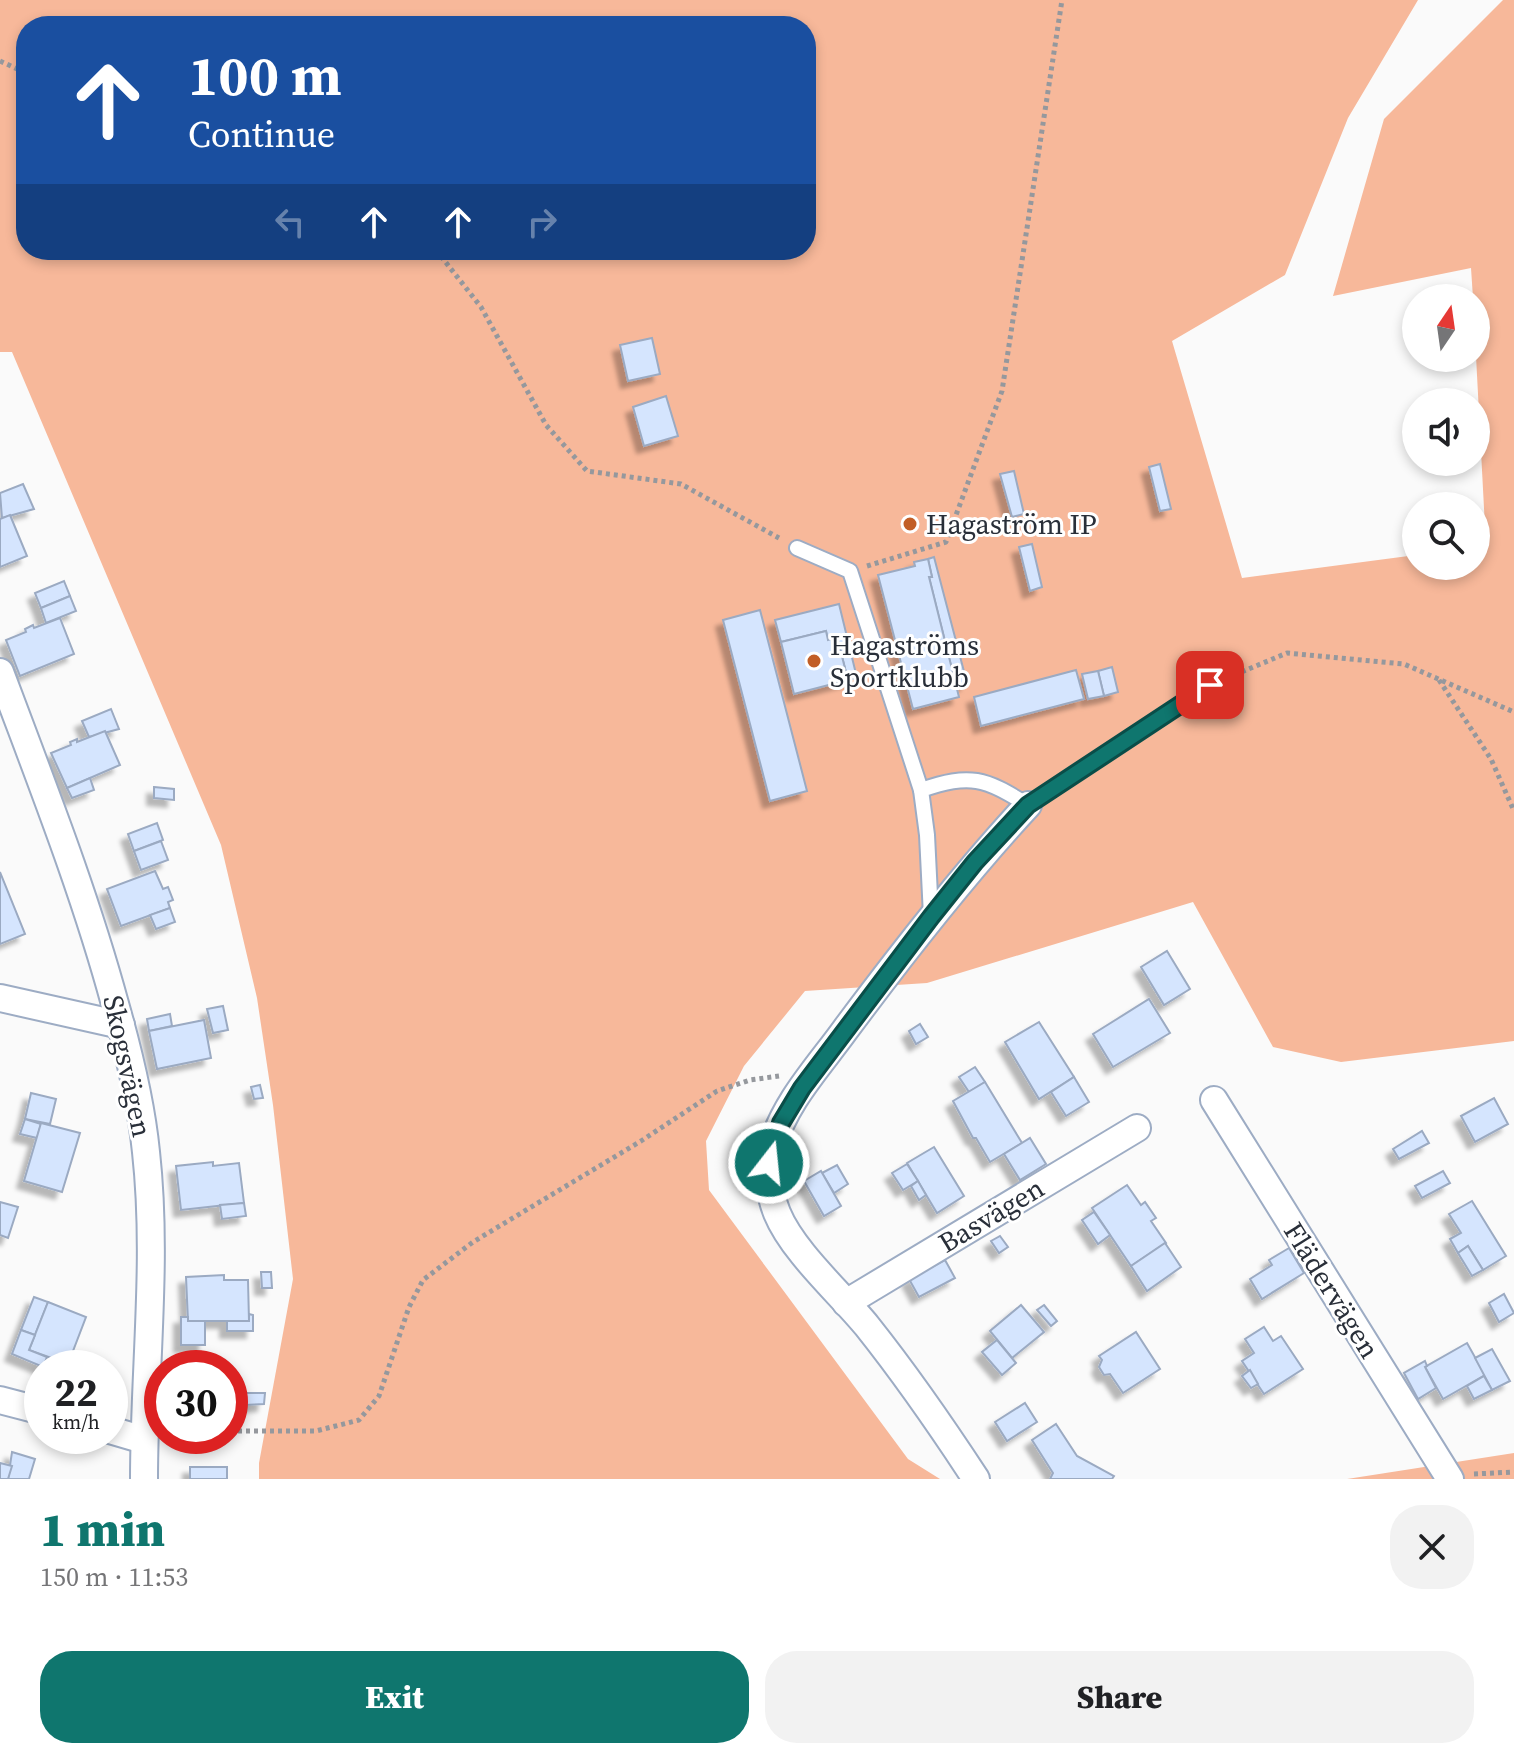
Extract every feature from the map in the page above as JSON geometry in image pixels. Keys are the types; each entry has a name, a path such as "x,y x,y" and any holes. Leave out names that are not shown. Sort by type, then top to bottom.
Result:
{"street":[{"name":"Skogsvägen","path":"0,672 93,923 139,1095 147,1154 148,1350"},
{"path":"976,1479 866,1324 787,1231 772,1197 769,1163 781,1123 802,1088 931,917 975,862 1028,805"},
{"path":"0,998 121,1025"},
{"name":"Flädervägen","path":"1214,1100 1450,1479"},
{"name":"Basvägen","path":"846,1303 1137,1128"},
{"path":"0,1400 24,1406"},
{"path":"128,1435 144,1440"},
{"name":"Skogsvägen","path":"144,1454 144,1479"}],"lane":[{"path":"797,548 850,571 921,790 931,917"},
{"path":"921,790 955,778 994,784 1028,805 1210,685"}],"path":[{"path":"850,571 946,542 1002,391 1062,0"},
{"path":"444,260 481,307 546,425 587,471 681,484 797,548"},
{"path":"1210,685 1287,653 1404,664 1514,712"},
{"path":"1439,679 1491,759 1514,811"},
{"path":"248,1431 316,1431 359,1420 379,1396 409,1307 423,1280 473,1242 641,1141 717,1091 750,1080 779,1076 802,1088"}],"shaded area":[{"path":"0,0 1418,0 1348,118 1285,275 1172,341 1242,578 1402,557 1402,580 1490,580 1490,492 1483,492 1482,476 1490,476 1490,388 1478,388 1477,372 1490,372 1490,284 1472,284 1471,268 1333,296 1384,119 1503,0 1514,0 1514,1041 1341,1062 1273,1047 1193,902 927,983 805,991 744,1066 706,1141 709,1190 908,1459 940,1479 259,1479 259,1463 293,1279 257,998 221,845 12,352 0,352"},
{"path":"1514,1453 1514,1479 1347,1479"}],"building":[{"path":"652,338 660,374 628,381 620,345"},
{"path":"666,396 678,436 644,446 633,407"},
{"path":"1160,464 1171,509 1160,511 1149,467"},
{"path":"1014,471 1024,514 1012,517 1000,474"},
{"path":"23,484 34,509 2,518 0,493"},
{"path":"10,515 27,556 0,567 0,519"},
{"path":"1032,544 1042,587 1030,591 1019,547"},
{"path":"934,557 967,683 956,686 929,577 932,577 928,559"},
{"path":"928,559 932,577 929,577 959,697 913,709 878,575 915,566 914,562"},
{"path":"64,581 70,596 41,608 35,593"},
{"path":"70,596 76,611 46,623 41,608"},
{"path":"839,604 857,678 848,680 837,637 828,640 826,631 781,642 775,620"},
{"path":"760,610 807,791 770,801 723,620"},
{"path":"60,618 74,654 20,676 6,640 26,632 25,629 33,625 34,628"},
{"name":"Hagaströms Sportklubb","path":"826,631 828,640 837,637 848,680 794,694 781,642"},
{"path":"1112,667 1118,692 1104,696 1098,671"},
{"path":"1076,670 1084,699 981,726 974,697"},
{"path":"1098,671 1104,696 1088,699 1082,674"},
{"path":"111,709 119,729 89,737 82,721"},
{"path":"105,731 120,765 67,788 51,753 71,745 70,742 77,739 77,742"},
{"path":"90,778 94,790 72,798 67,788"},
{"path":"154,787 174,789 174,800 154,798"},
{"path":"157,823 163,840 134,851 128,834"},
{"path":"161,841 168,860 141,870 134,851"},
{"path":"155,871 163,889 168,887 173,900 168,902 170,908 121,926 107,889"},
{"path":"0,872 25,934 0,944"},
{"path":"170,908 175,922 156,929 150,915"},
{"path":"1167,951 1190,989 1164,1005 1141,967"},
{"path":"1149,999 1170,1033 1113,1067 1093,1034"},
{"path":"223,1006 228,1030 213,1033 207,1009"},
{"path":"170,1014 172,1026 149,1031 147,1019"},
{"path":"204,1020 211,1058 157,1069 149,1031"},
{"path":"1039,1022 1074,1077 1039,1099 1005,1042"},
{"path":"920,1024 928,1037 916,1044 909,1031"},
{"path":"975,1067 985,1082 969,1092 959,1077"},
{"path":"1074,1077 1089,1102 1066,1116 1051,1092"},
{"path":"985,1082 1022,1143 990,1162 953,1101"},
{"path":"260,1085 263,1098 254,1099 251,1087"},
{"path":"31,1093 56,1099 50,1124 25,1119"},
{"path":"1494,1098 1508,1124 1475,1142 1461,1116"},
{"path":"25,1119 41,1124 37,1138 20,1134"},
{"path":"41,1123 80,1133 62,1192 24,1181"},
{"path":"1422,1131 1429,1143 1399,1159 1393,1149"},
{"path":"1030,1138 1046,1164 1020,1180 1004,1154"},
{"path":"934,1147 964,1196 937,1213 907,1163"},
{"path":"213,1162 213,1166 239,1163 244,1203 181,1210 176,1166"},
{"path":"907,1164 918,1181 903,1190 892,1173"},
{"path":"837,1165 848,1184 834,1193 822,1173"},
{"path":"821,1171 841,1206 824,1216 804,1181"},
{"path":"1443,1171 1450,1183 1422,1198 1415,1186"},
{"path":"918,1181 926,1195 919,1200 911,1186"},
{"path":"1127,1185 1141,1205 1145,1202 1156,1218 1151,1221 1166,1243 1131,1266 1092,1208"},
{"path":"1472,1201 1506,1256 1483,1270 1468,1246 1458,1253 1450,1239 1461,1233 1449,1214"},
{"path":"0,1202 18,1207 8,1238 0,1235"},
{"path":"244,1203 246,1216 222,1219 220,1205"},
{"path":"1094,1212 1110,1235 1098,1244 1082,1220"},
{"path":"1000,1236 1008,1247 999,1253 991,1241"},
{"path":"1165,1243 1181,1267 1147,1291 1131,1266"},
{"path":"1468,1246 1483,1270 1472,1276 1458,1253"},
{"path":"1289,1248 1304,1273 1262,1299 1250,1279 1272,1265 1269,1260"},
{"path":"945,1260 955,1278 919,1297 909,1279"},
{"path":"261,1272 271,1272 272,1288 262,1288"},
{"path":"224,1275 224,1280 248,1280 249,1321 188,1321 186,1277"},
{"path":"1504,1294 1514,1313 1499,1322 1489,1303"},
{"path":"34,1297 48,1302 35,1335 21,1330"},
{"path":"48,1302 86,1317 73,1350 29,1350"},
{"path":"1021,1305 1044,1332 1012,1358 990,1331"},
{"path":"1044,1305 1057,1321 1051,1326 1037,1310"},
{"path":"249,1314 253,1315 253,1331 227,1331 227,1321 249,1321"},
{"path":"181,1317 188,1317 188,1321 205,1321 205,1345 181,1345"},
{"path":"1264,1327 1273,1341 1281,1336 1303,1369 1264,1394 1242,1361 1254,1353 1245,1339"},
{"path":"21,1330 35,1335 29,1350 24,1350 24,1359 12,1354"},
{"path":"1136,1332 1160,1369 1123,1393 1110,1374 1104,1375 1099,1367 1102,1360 1099,1356"},
{"path":"997,1340 1016,1363 1002,1375 982,1352"},
{"path":"1467,1343 1485,1375 1443,1399 1425,1367"},
{"path":"1492,1349 1510,1381 1492,1390 1475,1358"},
{"path":"1425,1361 1436,1388 1418,1399 1404,1373"},
{"path":"1250,1370 1258,1384 1251,1388 1242,1376"},
{"path":"1484,1376 1492,1390 1474,1399 1467,1386"},
{"path":"248,1393 265,1393 264,1404 248,1405"},
{"path":"1025,1403 1037,1422 1007,1441 995,1422"},
{"path":"1056,1424 1077,1456 1114,1476 1112,1479 1050,1479 1053,1473 1032,1440"},
{"path":"12,1452 35,1459 29,1479 8,1479"},
{"path":"0,1463 12,1466 8,1479 0,1479"},
{"path":"190,1467 227,1467 227,1479 190,1479"}],"place":[{"name":"Hagaström IP","path":"910,524"},
{"name":"Hagaströms Sportklubb","path":"814,661"}],"route":[{"path":"769,1163 781,1123 802,1088 975,862 1028,805 1210,685"}]}
